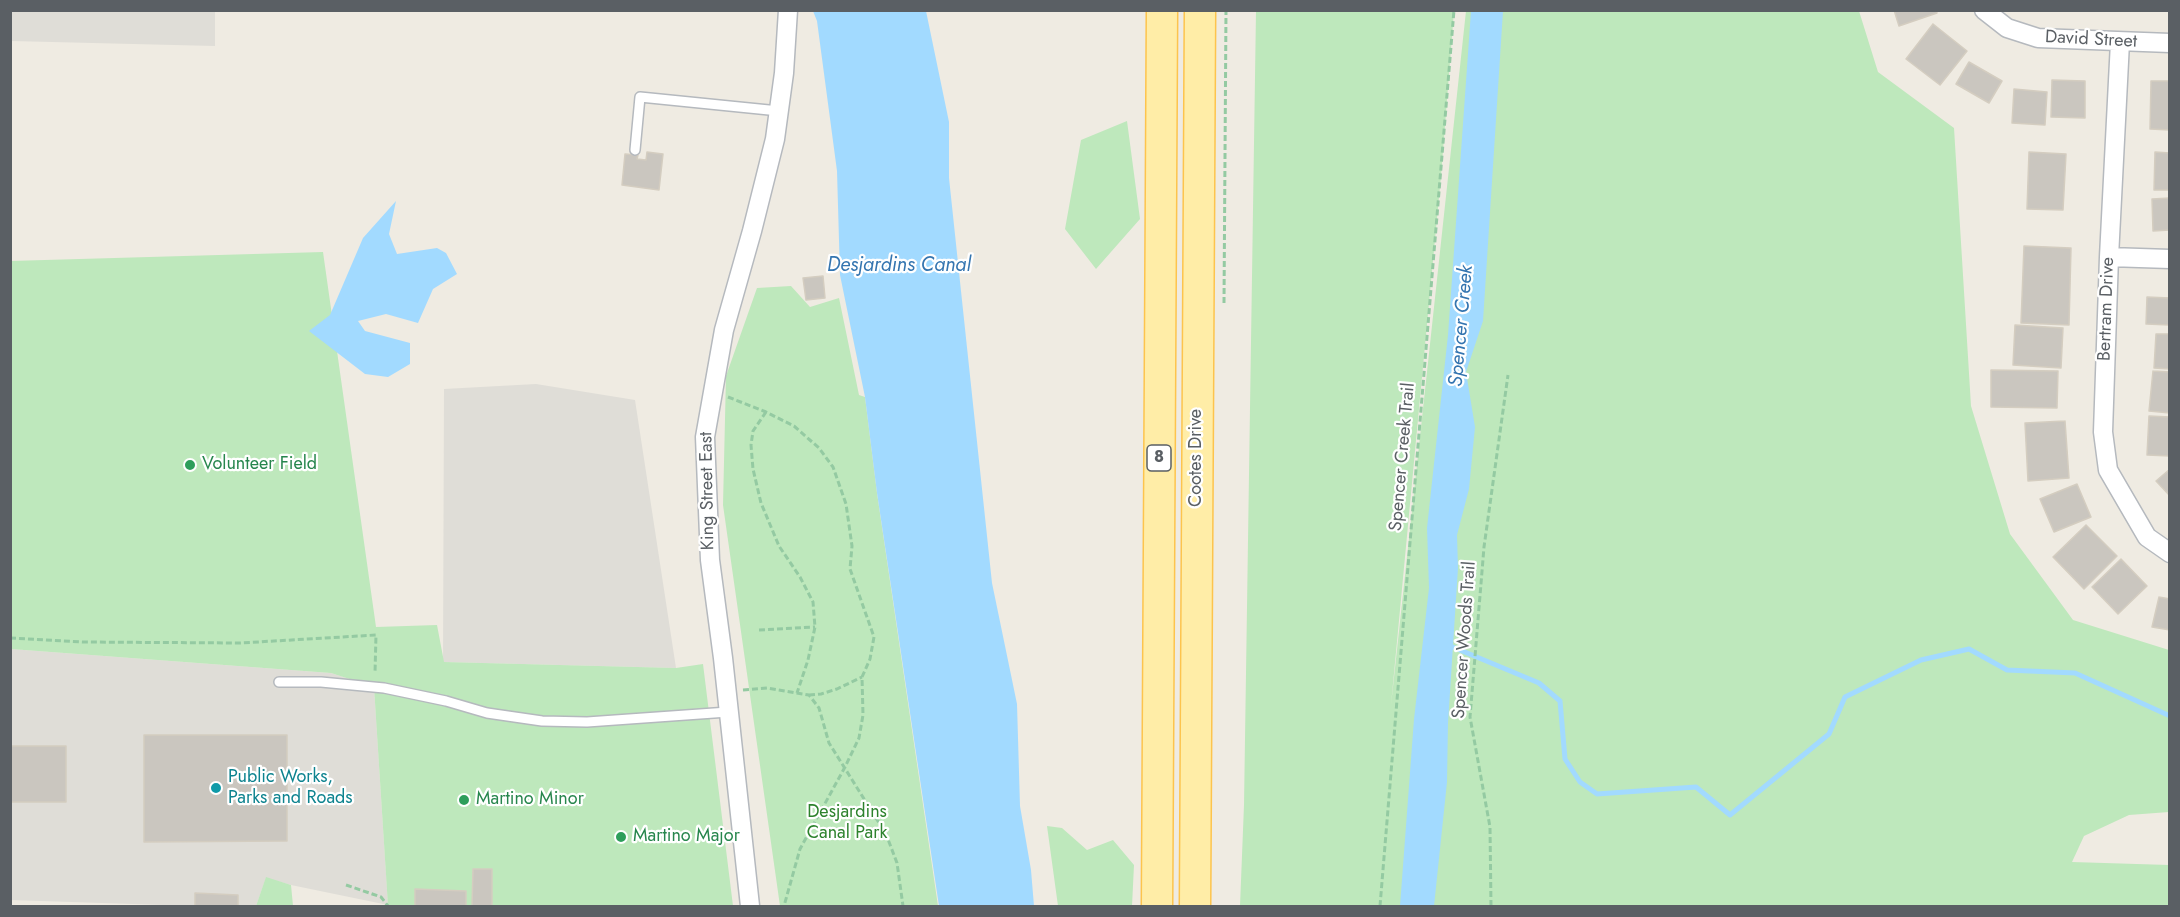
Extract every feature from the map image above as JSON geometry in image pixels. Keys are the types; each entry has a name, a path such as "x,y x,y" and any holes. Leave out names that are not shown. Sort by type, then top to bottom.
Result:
{"main road":[{"name":"Cootes Drive","path":"1157,906 1162,10"},
{"name":"Cootes Drive","path":"1195,906 1200,10"}],"street":[{"name":"King Street East","path":"750,906 710,560 705,490 705,437 724,330 776,139 786,55 788,10"},
{"name":"David Street","path":"1984,10 2007,28 2038,38 2169,43"},
{"name":"Bertram Drive","path":"2120,42 2103,410 2108,470 2147,537 2169,553"},
{"path":"2109,257 2169,259"}],"lane":[{"path":"634,150 640,97 778,111"},
{"path":"279,682 321,682 374,687 425,696 487,713 542,721 587,722 728,712"}],"path":[{"name":"Spencer Creek Trail","path":"1380,906 1454,10"},
{"name":"Spencer Woods Trail","path":"1491,906 1490,827 1470,717 1484,547 1508,375"},
{"path":"713,390 766,411 794,426 819,448 833,467 846,504 852,546 850,569 874,637 870,659 862,677 863,716 859,738 800,849 784,906"},
{"path":"766,411 753,431 751,445 753,469 761,503 779,546 800,576 813,602 815,627 808,660 797,693"},
{"path":"759,630 815,627"},
{"path":"10,638 84,642 240,643 376,634 374,687"},
{"path":"726,692 767,688 808,695 837,689 862,677"},
{"path":"808,695 819,708 829,743 886,834 897,863 903,906"},
{"path":"346,885 381,897 388,906"}],"shaded area":[{"path":"11,10 215,11 215,46 11,41"},
{"path":"536,384 635,400 676,668 443,662 444,389"},
{"path":"11,649 331,673 374,687 388,905 266,878 256,906 11,900"}],"green space":[{"path":"1256,11 1454,11 1441,176 1391,705 1466,11 1859,11 1878,72 1954,128 1971,406 2010,534 2073,620 2169,650 2169,812 2129,815 2084,836 2072,862 2169,865 2169,906 1240,906 1244,805"},
{"path":"1127,121 1140,219 1096,269 1065,229 1081,140"},
{"path":"323,252 376,627 437,625 444,662 676,668 703,664 733,906 388,906 374,687 331,673 11,649 10,261"},
{"name":"Desjardins Canal Park","path":"791,286 810,307 839,298 859,395 865,397 938,906 780,906 723,505 726,376 757,288"},
{"path":"1047,826 1062,828 1087,850 1113,840 1134,865 1132,906 1058,906"},
{"path":"266,877 291,885 293,906 256,906"}],"water":[{"name":"Desjardins Canal","path":"813,11 926,11 949,122 949,178 992,583 1017,704 1020,806 1031,870 1034,906 939,906 877,493 865,397 840,275 837,171 817,21"},
{"name":"Spencer Creek","path":"1471,11 1503,11 1483,321 1466,372 1475,427 1469,489 1457,535 1458,568 1448,723 1447,782 1434,906 1400,906 1414,719 1429,588 1427,528 1448,335"},
{"path":"396,201 389,234 397,254 437,248 446,253 457,274 433,289 418,323 386,314 358,321 365,331 410,343 410,364 388,377 365,374 309,331 330,315 363,238"}],"building":[{"path":"1894,10 1936,10 1937,13 1899,26"},
{"path":"1933,24 1967,51 1940,85 1906,59"},
{"path":"1969,62 2002,81 1989,103 1956,84"},
{"path":"2052,80 2085,81 2085,118 2051,117"},
{"path":"2151,81 2170,81 2170,130 2150,129"},
{"path":"2014,89 2047,92 2045,125 2012,123"},
{"path":"647,152 663,154 659,190 622,185 625,154 638,155 637,159 646,160"},
{"path":"2029,152 2066,154 2063,210 2027,209"},
{"path":"2155,152 2170,153 2170,190 2154,190"},
{"path":"2170,198 2170,230 2153,231 2152,199"},
{"path":"2024,246 2071,248 2069,325 2021,323"},
{"path":"823,276 825,298 806,300 803,278"},
{"path":"2147,297 2170,298 2170,325 2146,324"},
{"path":"2015,325 2063,328 2061,368 2013,365"},
{"path":"2156,334 2170,334 2170,369 2154,368"},
{"path":"1991,370 2058,371 2057,408 1991,407"},
{"path":"2153,371 2170,372 2170,413 2149,411"},
{"path":"2149,416 2170,417 2170,456 2147,455"},
{"path":"2065,421 2069,478 2028,481 2025,423"},
{"path":"2170,469 2170,496 2156,481"},
{"path":"2077,484 2091,517 2054,532 2040,499"},
{"path":"2086,525 2117,556 2084,589 2053,557"},
{"path":"2121,559 2147,586 2118,614 2092,587"},
{"path":"2159,597 2170,599 2170,630 2152,627"},
{"name":"Public Works, Parks and Roads","path":"144,735 287,735 287,841 144,842"},
{"path":"10,746 66,746 66,802 10,802"},
{"path":"473,869 492,869 492,906 472,906"},
{"path":"415,889 466,891 466,906 415,906"},
{"path":"195,893 238,895 238,906 195,906"}],"waterway":[{"path":"1448,645 1539,683 1560,701 1565,759 1580,782 1597,794 1696,787 1730,815 1829,734 1845,697 1921,660 1969,649 2007,670 2075,673 2170,716"}],"place":[{"name":"Volunteer Field","path":"190,465"},
{"name":"Public Works, Parks and Roads","path":"216,788"},
{"name":"Martino Minor","path":"464,800"},
{"name":"Martino Major","path":"621,837"}]}
